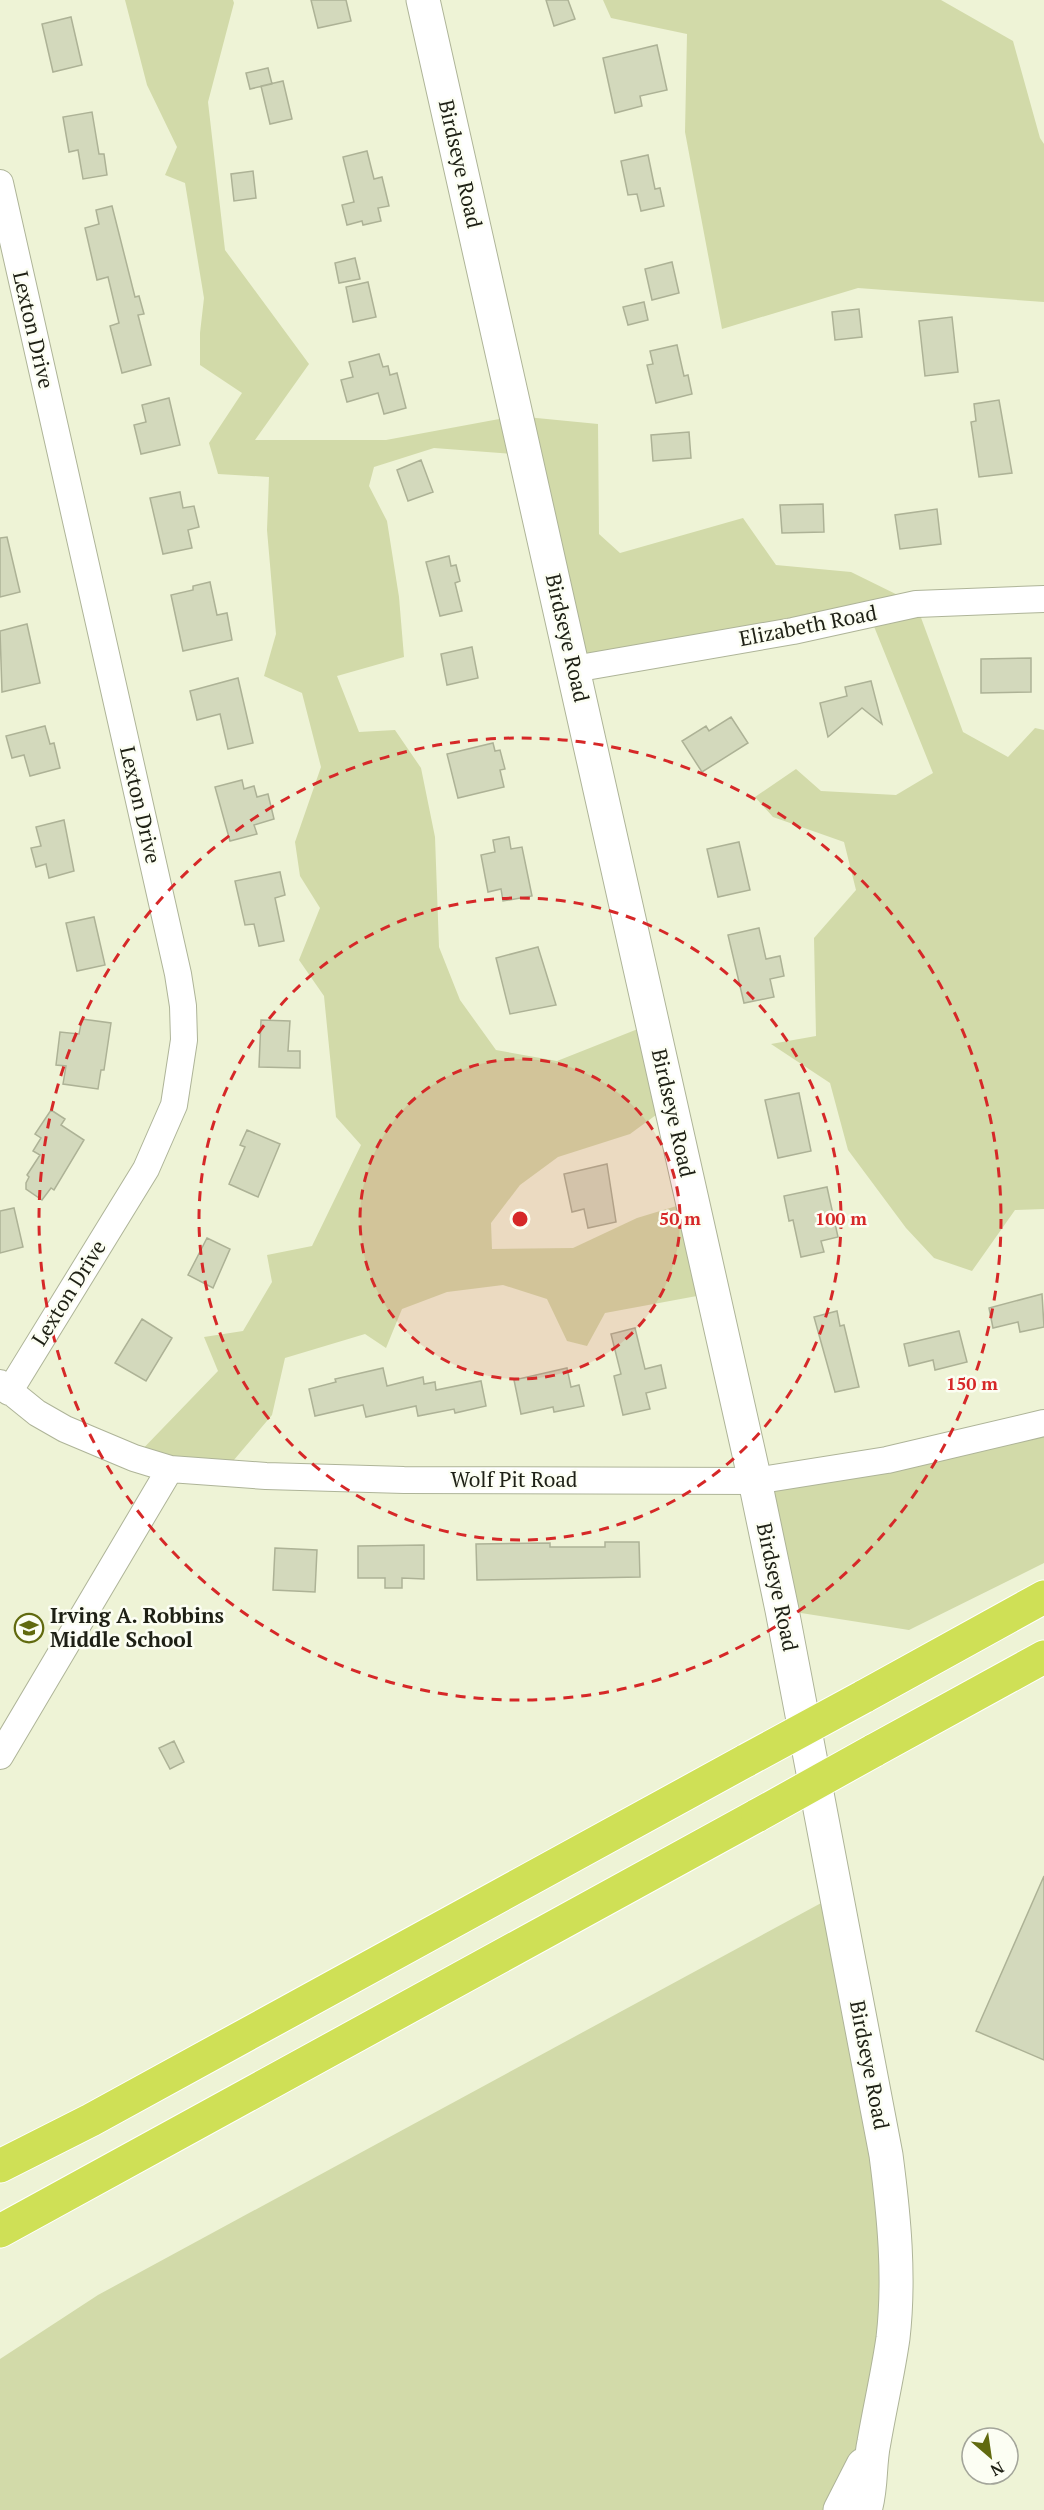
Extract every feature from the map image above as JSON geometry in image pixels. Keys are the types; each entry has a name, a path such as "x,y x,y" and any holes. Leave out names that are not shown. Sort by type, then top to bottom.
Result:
{"highway":[{"path":"0,2166 91,2120 1044,1597"},
{"path":"0,2232 1044,1657"}],"main road":[{"name":"Birdseye Road","path":"423,0 755,1481 782,1610 891,2193 896,2245 893,2336 873,2445 869,2496 865,2510"},
{"name":"Birdseye Road","path":"840,2510 873,2445"}],"street":[{"name":"Lexton Drive","path":"0,183 178,974 183,1006 184,1040 174,1104 146,1169 4,1388"},
{"name":"Elizabeth Road","path":"574,669 793,631 916,604 1044,599"},
{"name":"Wolf Pit Road","path":"4,1388 65,1429 99,1445 170,1469 255,1476 404,1480 755,1481 887,1460 1044,1423"},
{"path":"0,1756 170,1469"}],"green space":[{"path":"125,0 233,0 234,3 208,102 225,250 309,364 255,440 386,440 516,416 598,424 599,534 620,553 743,518 776,565 851,572 916,604 963,732 1008,757 1035,728 1044,730 1044,1209 1015,1210 972,1271 934,1258 906,1228 848,1150 830,1083 771,1044 816,1036 814,938 856,890 844,842 773,817 755,797 796,769 821,791 896,795 933,773 869,614 574,669 525,455 434,448 374,467 369,486 387,521 399,597 404,657 337,676 359,732 395,730 421,768 435,837 439,947 460,1000 496,1050 557,1061 653,1023 671,1104 630,1134 558,1157 520,1185 491,1223 492,1249 573,1248 637,1218 693,1201 713,1293 605,1313 587,1346 567,1341 547,1299 503,1285 447,1292 402,1309 386,1348 365,1334 285,1358 272,1415 222,1474 134,1458 218,1371 204,1337 243,1331 272,1282 267,1255 312,1246 361,1145 336,1117 324,996 299,960 320,908 300,876 295,842 321,767 302,693 264,676 276,634 267,530 269,477 218,474 209,443 242,393 200,365 200,333 204,298 185,183 165,175 177,147 147,85"},
{"path":"603,0 941,0 1013,41 1040,138 1044,144 1044,302 858,288 722,329 685,132 687,34 611,18"},
{"path":"1044,1423 1044,1563 909,1630 782,1610 755,1481"},
{"path":"836,1895 893,2336 840,2510 0,2510 0,2359 98,2295"}],"building":[{"path":"311,0 346,0 351,21 318,28"},
{"path":"546,0 568,0 575,19 554,26"},
{"path":"71,17 82,65 53,72 42,24"},
{"path":"657,45 667,90 640,96 642,106 615,113 603,58"},
{"path":"268,68 272,84 250,89 246,73"},
{"path":"283,81 292,119 270,124 261,86"},
{"path":"92,112 99,154 104,154 107,175 83,179 78,150 69,152 63,117"},
{"path":"367,151 374,179 382,177 389,206 378,208 381,221 363,225 362,221 347,225 342,205 354,202 343,157"},
{"path":"648,155 655,189 660,188 664,206 641,211 637,194 628,195 621,161"},
{"path":"253,171 256,198 234,201 231,174"},
{"path":"112,206 135,297 139,296 144,314 138,315 151,365 122,373 110,326 119,323 108,277 97,280 85,228 99,224 96,210"},
{"path":"355,258 360,279 339,283 335,263"},
{"path":"672,262 679,293 652,300 645,269"},
{"path":"368,282 376,317 353,322 346,287"},
{"path":"644,302 648,320 628,325 623,307"},
{"path":"859,309 862,337 835,340 832,312"},
{"path":"952,317 958,372 925,376 919,321"},
{"path":"677,345 684,376 688,375 692,394 656,403 647,365 653,364 650,351"},
{"path":"379,354 383,367 388,366 390,375 397,373 406,408 384,414 378,393 347,402 341,380 353,377 349,362"},
{"path":"169,398 180,445 141,454 134,425 146,422 142,405"},
{"path":"999,400 1012,473 979,477 971,422 976,421 974,404"},
{"path":"689,432 691,458 653,461 651,435"},
{"path":"421,460 433,492 408,501 397,470"},
{"path":"180,492 183,508 194,506 199,527 188,530 192,548 163,554 150,498"},
{"path":"823,504 824,532 782,533 780,505"},
{"path":"937,509 941,544 900,549 895,515"},
{"path":"7,537 20,592 0,597 0,538"},
{"path":"449,556 451,566 456,565 460,581 455,583 462,611 440,616 426,562"},
{"path":"210,582 217,615 227,613 232,640 183,651 171,595 193,590 193,586"},
{"path":"27,624 40,683 2,692 0,631"},
{"path":"472,647 478,678 447,685 441,654"},
{"path":"1031,658 1031,692 981,693 981,659"},
{"path":"238,678 253,743 228,749 220,714 197,720 190,691"},
{"path":"871,681 882,724 862,708 828,737 820,703 847,696 845,687"},
{"path":"731,717 748,743 702,772 682,741 706,726 709,731"},
{"path":"45,726 50,744 54,743 60,768 30,776 24,755 12,758 6,736"},
{"path":"493,743 495,751 500,750 505,769 500,770 504,787 458,798 447,754"},
{"path":"242,780 244,789 254,786 257,797 268,794 274,819 254,825 257,834 230,841 215,787"},
{"path":"64,820 74,871 49,878 46,864 36,867 31,848 41,846 36,827"},
{"path":"509,837 511,849 522,847 532,896 503,901 501,889 488,892 481,855 495,852 493,840"},
{"path":"739,842 750,890 718,897 707,849"},
{"path":"280,872 285,895 275,898 284,941 259,946 254,924 245,925 235,881"},
{"path":"94,917 105,965 77,971 66,923"},
{"path":"759,928 766,959 780,956 784,976 770,979 774,997 744,1003 728,935"},
{"path":"538,947 556,1005 510,1014 496,958"},
{"path":"82,1019 111,1023 104,1070 101,1070 98,1089 63,1084 66,1066 56,1065 60,1032 79,1034"},
{"path":"261,1020 290,1021 288,1051 300,1051 300,1068 259,1067"},
{"path":"799,1093 811,1151 778,1158 765,1100"},
{"path":"51,1110 65,1119 61,1125 84,1140 54,1190 51,1188 42,1200 26,1189 26,1183 29,1177 27,1175 40,1155 33,1151 41,1138 35,1134"},
{"path":"247,1130 280,1144 258,1197 229,1184 245,1147 240,1145"},
{"path":"607,1164 616,1222 588,1228 584,1209 572,1212 564,1174"},
{"path":"827,1187 838,1237 821,1241 824,1252 801,1257 793,1220 789,1221 784,1196"},
{"path":"14,1208 23,1247 0,1253 0,1211"},
{"path":"207,1238 230,1249 213,1288 188,1275"},
{"path":"1042,1294 1044,1327 1020,1332 1018,1322 993,1328 989,1308"},
{"path":"837,1311 840,1326 844,1325 859,1387 835,1392 814,1317"},
{"path":"142,1319 172,1338 146,1381 115,1363"},
{"path":"635,1328 645,1369 661,1365 666,1388 646,1393 650,1409 623,1415 614,1376 621,1374 611,1334"},
{"path":"959,1331 967,1362 935,1370 933,1360 909,1366 904,1344"},
{"path":"383,1368 387,1386 423,1377 424,1384 435,1382 436,1390 481,1381 486,1406 455,1413 454,1409 418,1416 416,1406 366,1417 363,1405 315,1416 309,1389 336,1382 335,1379"},
{"path":"567,1368 571,1387 579,1385 584,1406 554,1412 553,1407 521,1414 514,1380"},
{"path":"605,1542 639,1542 640,1577 477,1580 476,1544 550,1543 550,1547 605,1547"},
{"path":"424,1545 424,1579 402,1578 402,1588 385,1588 385,1578 358,1578 358,1546"},
{"path":"275,1548 317,1550 315,1592 273,1590"},
{"path":"174,1741 184,1762 170,1769 159,1748"},
{"path":"1044,1876 1044,2060 976,2031"}],"place":[{"name":"Irving A. Robbins Middle School","path":"29,1628"}]}
